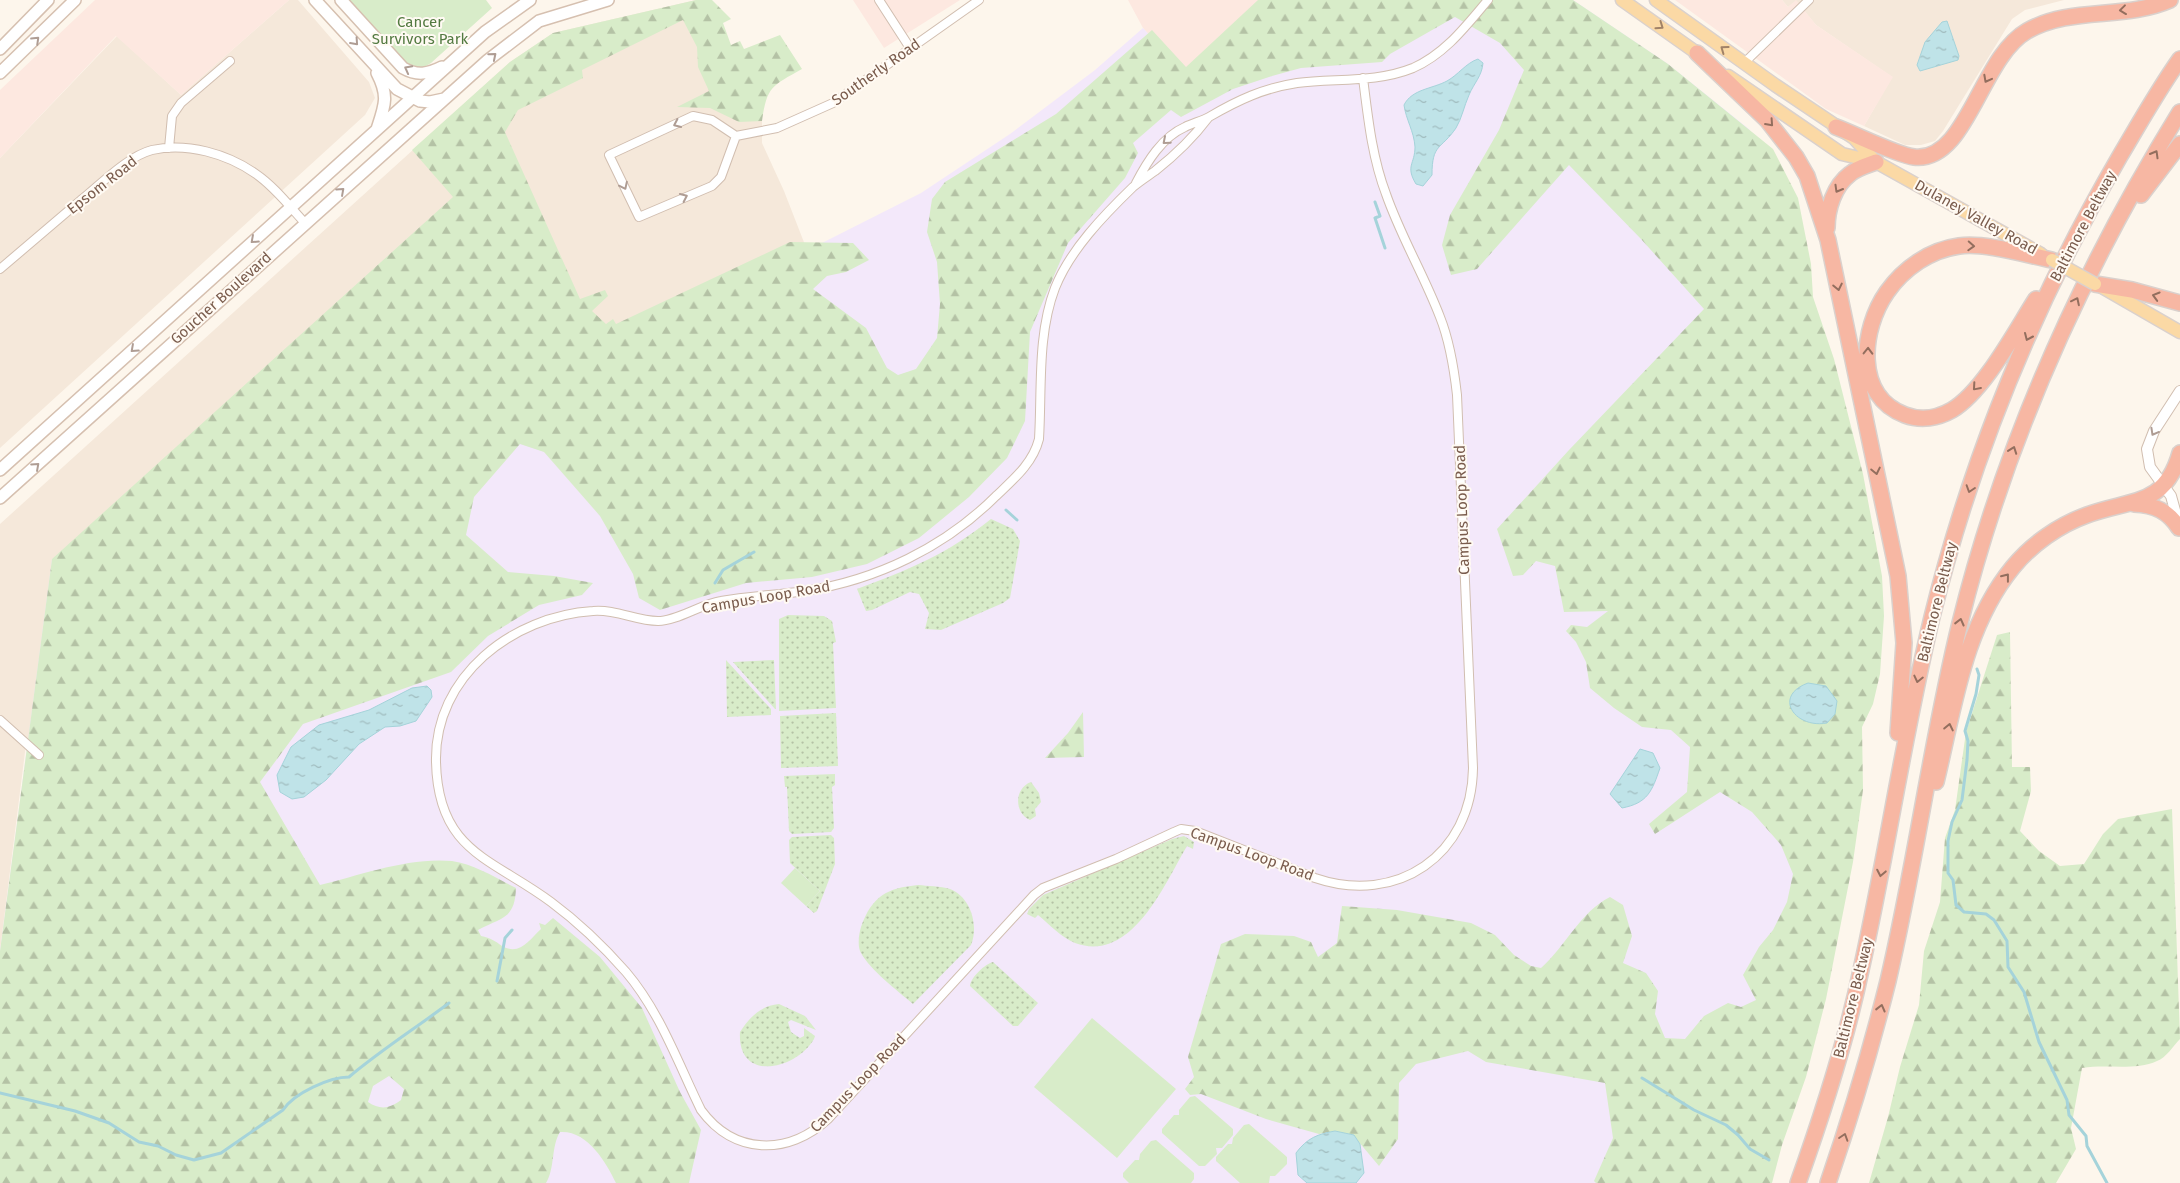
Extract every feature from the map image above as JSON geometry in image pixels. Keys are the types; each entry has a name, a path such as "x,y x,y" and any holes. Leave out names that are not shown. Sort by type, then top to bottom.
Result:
{"highway":[{"path":"1836,127 1912,157 1934,155 1943,150 1958,133 2004,49 2026,32 2055,19 2148,7 2170,0"},
{"path":"1697,53 1767,120 1796,157 1807,176 1828,240 1893,548 1902,611 1903,682 1886,844"},
{"name":"Baltimore Beltway","path":"1798,1183 1830,1088 1859,981 1915,690 1951,545 2003,397 2043,302 2071,245 2137,127 2180,59"},
{"name":"Baltimore Beltway","path":"1828,1183 1863,1077 1888,979 1944,694 1978,560 2003,479 2026,416 2096,257 2180,112"},
{"path":"2096,257 2180,144"},
{"path":"1828,240 1827,219 1835,192 1851,173 1876,162"},
{"path":"2052,260 2016,247 1973,245 1942,250 1911,267 1888,291 1873,320 1867,346 1867,358 1874,389 1890,407 1911,418 1932,418 1954,408 1964,400 1996,362 2071,245"},
{"path":"2095,284 2128,295 2180,302"},
{"path":"1888,979 1962,668 1972,640 1999,585 2014,566 2049,535 2087,515 2134,504 2152,496 2172,476 2180,452"},
{"path":"2134,504 2148,505 2166,512 2180,530"}],"main road":[{"path":"0,49 48,0"},
{"path":"0,73 75,0"},
{"path":"315,0 397,89 412,98 430,102 444,99"},
{"path":"342,0 403,68 411,73 426,74 453,62"},
{"name":"Goucher Boulevard","path":"0,470 412,98 500,20 530,0"},
{"name":"Goucher Boulevard","path":"0,498 488,60 539,21 608,0"},
{"name":"Dulaney Valley Road","path":"1622,0 1842,154 1876,162"},
{"name":"Dulaney Valley Road","path":"1656,0 1744,64 1854,138 1876,162 2016,247"},
{"path":"370,58 386,92 384,108 376,130"},
{"name":"Dulaney Valley Road","path":"2052,260 2095,284"},
{"path":"2128,295 2180,332"}],"street":[{"path":"880,0 910,48"},
{"name":"Southerly Road","path":"736,136 766,130 798,120 833,103 979,0"},
{"name":"Campus Loop Road","path":"1135,185 1148,160 1183,127 1208,118 1258,91 1279,86 1394,73 1429,59 1445,48 1462,31 1488,0"},
{"path":"1744,64 1809,0"},
{"path":"169,148 172,116 182,103 230,61"},
{"name":"Campus Loop Road","path":"1208,118 1196,134 1156,170 1135,185 1092,232 1068,264 1056,287 1044,334 1039,439 1035,453 1016,476 960,527 905,561 868,576 834,585 806,591 718,602 660,621 601,610 567,614 532,623 507,637 483,656 459,685 446,710 437,738 436,775 444,808 460,839 483,859 551,901 626,972 641,992 662,1028 701,1110 720,1131 739,1141 759,1145 784,1144 807,1136 818,1129 1034,895 1043,888 1116,859 1181,829 1195,831 1334,884 1372,886 1413,873 1436,856 1456,834 1470,804 1473,768 1458,404 1454,363 1441,319 1404,238 1378,170 1372,145 1363,78"},
{"path":"693,116 712,120 736,136 721,177 712,186 639,217 608,155 693,116"},
{"name":"Epsom Road","path":"0,269 135,157 151,150 169,148 209,152 238,164 257,175 305,223"},
{"path":"2180,391 2154,431 2148,449 2150,467 2171,496 2180,530"},
{"path":"0,720 38,755"}],"shaded area":[{"path":"95,0 289,0 181,95 116,36 0,158 0,90"},
{"path":"289,0 298,0 369,82 375,98 365,115 0,448 0,158 117,36 181,95"},
{"path":"696,0 762,121 762,143 784,191 807,250 26,744 0,951 0,524 510,62 553,33"},
{"path":"853,0 960,0 884,48"},
{"path":"1128,0 1264,0 1188,78 1143,28"},
{"path":"1264,0 1573,0 1668,64 1749,129 1780,177 1876,602 1754,1183 0,1183 0,951 52,559 612,338 820,244 921,193 1010,134 1095,70 1143,28 1187,77"},
{"path":"1675,0 1782,0 1788,7 1796,0 1816,25 1893,77 1864,126 1826,109"},
{"path":"1782,0 2064,0 2025,10 2012,19 1935,141 1921,145 1905,145 1864,126 1892,77 1816,25 1796,1 1788,7"}],"green space":[{"name":"Cancer Survivors Park","path":"349,0 486,0 492,8 431,63 419,70 410,67"},
{"path":"696,0 712,0 731,19 723,23 731,45 740,41 744,49 780,35 802,69 773,88 766,100 762,121 739,122 710,108 677,107 709,91 698,67 697,47 683,20 582,70 583,78 518,110 505,132 580,299 605,290 608,296 592,311 606,324 613,319 616,324 790,242 853,243 869,260 846,272 827,276 813,289 866,328 887,368 898,375 916,369 937,338 940,304 937,262 927,232 932,199 945,182 1056,114 1152,30 1186,67 1258,0 1573,0 1668,64 1773,149 1798,198 1811,264 1813,297 1834,359 1863,474 1882,576 1884,616 1880,674 1873,704 1862,727 1863,790 1853,862 1826,999 1806,1077 1782,1145 1772,1183 1596,1183 1594,1181 1613,1138 1605,1083 1486,1062 1468,1051 1416,1064 1399,1083 1398,1139 1379,1166 1353,1135 1335,1131 1319,1134 1266,1119 1201,1094 1190,1095 1185,1089 1194,1077 1188,1057 1221,944 1245,934 1294,936 1311,942 1318,957 1337,943 1342,906 1397,910 1471,923 1495,935 1514,955 1531,966 1541,968 1590,911 1610,897 1623,905 1632,936 1623,963 1646,973 1658,991 1655,1014 1665,1038 1685,1039 1704,1016 1728,1003 1741,1007 1756,1000 1743,975 1759,947 1773,930 1787,902 1793,874 1781,845 1752,812 1720,792 1655,834 1649,824 1687,792 1690,747 1671,730 1642,727 1614,708 1590,688 1586,662 1576,642 1566,631 1571,625 1587,627 1608,611 1564,612 1555,566 1536,561 1523,575 1513,576 1497,529 1569,450 1704,309 1641,239 1569,165 1477,269 1451,275 1442,245 1450,215 1499,130 1524,70 1500,43 1455,17 1390,54 1382,62 1301,68 1233,89 1181,117 1171,110 1133,143 1138,153 1125,178 1068,243 1030,332 1025,421 1007,458 969,497 919,538 867,564 812,577 746,583 660,610 639,598 633,574 600,516 544,452 520,444 474,497 466,535 508,572 554,576 593,583 582,595 539,605 488,636 451,672 303,724 260,782 320,885 402,864 435,860 452,861 468,865 516,888 510,912 478,930 481,936 495,941 508,949 519,948 541,929 539,923 545,925 553,918 600,957 642,1008 680,1092 701,1130 689,1183 616,1183 601,1157 587,1142 579,1136 560,1132 555,1144 551,1171 546,1183 0,1183 0,951 52,559 453,197 412,150 510,62 553,33","holes":["389,1076 404,1089 401,1100 388,1107 381,1107 368,1102 373,1086"]},
{"path":"991,519 1013,529 1020,541 1010,598 1003,603 941,630 925,629 929,613 919,594 910,592 866,611 857,589 894,575 943,552"},
{"path":"788,615 824,616 832,621 836,642 833,643 836,708 779,711 779,619"},
{"path":"2010,632 2012,767 2030,767 2031,791 2020,831 2039,851 2060,866 2084,864 2103,834 2118,819 2172,809 2180,1039 2164,1057 2149,1064 2131,1067 2082,1068 2071,1128 2076,1149 2056,1183 1869,1183 1900,1067 1919,1005 1924,951 1940,902 1945,838 1955,810 1966,732 1997,635"},
{"path":"726,660 771,709 771,715 727,717"},
{"path":"774,660 776,709 733,662"},
{"path":"1083,712 1084,757 1045,758 1068,733"},
{"path":"836,713 838,766 781,768 780,716"},
{"path":"835,774 835,785 832,787 834,828 831,832 792,834 789,831 787,787 785,787 784,776"},
{"path":"1031,782 1039,793 1041,802 1035,809 1036,816 1030,820 1021,812 1018,801 1021,789"},
{"path":"831,835 834,838 835,864 817,911 814,913 806,906 820,891 790,863 789,840 792,837"},
{"path":"1184,836 1194,842 1193,849 1187,846 1157,898 1144,916 1130,931 1113,942 1095,946 1075,943 1060,934 1038,915 1035,918 1027,914 1029,909 1043,895 1172,839"},
{"path":"795,868 820,891 806,906 781,883"},
{"path":"918,885 946,888 957,893 968,905 974,929 971,945 913,1004 865,960 859,947 859,940 865,916 882,895 898,888"},
{"path":"993,962 1038,1003 1018,1026 1013,1026 970,986 979,971"},
{"path":"779,1004 805,1016 816,1030 791,1020 788,1022 791,1032 800,1038 804,1036 804,1028 815,1036 814,1039 806,1050 782,1064 757,1065 748,1059 742,1048 740,1032 756,1013 766,1007"},
{"path":"1092,1018 1176,1089 1117,1158 1034,1087"},
{"path":"1195,1096 1233,1129 1233,1135 1222,1148 1216,1148 1217,1154 1205,1166 1199,1166 1162,1133 1162,1129 1174,1115 1179,1115 1179,1110 1190,1097"},
{"path":"1249,1124 1287,1157 1287,1164 1275,1176 1270,1176 1269,1183 1240,1183 1216,1161 1216,1157 1228,1144 1232,1144 1233,1138 1244,1125"},
{"path":"1156,1140 1194,1173 1194,1179 1191,1183 1129,1183 1123,1177 1123,1173 1135,1160 1139,1160 1140,1154 1151,1141"}],"water":[{"path":"1947,21 1959,56 1958,60 1920,71 1917,65 1925,42 1942,22"},
{"path":"1478,59 1483,63 1481,72 1469,95 1458,124 1451,135 1438,148 1432,165 1432,175 1423,186 1416,184 1411,173 1415,147 1404,105 1417,92 1447,81"},
{"path":"1808,683 1826,686 1837,701 1835,714 1827,723 1816,724 1805,721 1792,710 1791,696 1797,689"},
{"path":"427,686 431,690 432,697 416,721 400,726 385,727 359,744 326,780 304,797 292,799 280,792 277,775 291,747 319,725 369,710 412,688"},
{"path":"1640,749 1653,753 1660,768 1648,795 1638,803 1622,808 1610,794"},
{"path":"1335,1131 1354,1135 1360,1144 1364,1173 1356,1183 1307,1183 1298,1175 1296,1153 1313,1138"}],"waterway":[{"path":"1375,202 1380,216 1375,218 1385,248"},
{"path":"1006,510 1017,520"},
{"path":"715,583 723,570 754,552"},
{"path":"1977,669 1979,675 1976,694 1965,731 1968,741 1962,800 1952,822 1948,841 1948,873 1953,880 1956,905 1964,912 1986,914 1994,920 2007,941 2008,967 2024,992 2039,1042 2067,1100 2069,1115 2086,1136 2087,1146 2107,1183"},
{"path":"497,981 505,938 512,930"},
{"path":"0,1093 75,1111 109,1123 139,1142 158,1146 176,1155 194,1160 221,1153 283,1110 295,1098 313,1087 332,1080 349,1077 449,1003"},
{"path":"1642,1078 1694,1110 1726,1125 1750,1149 1769,1160"}]}
